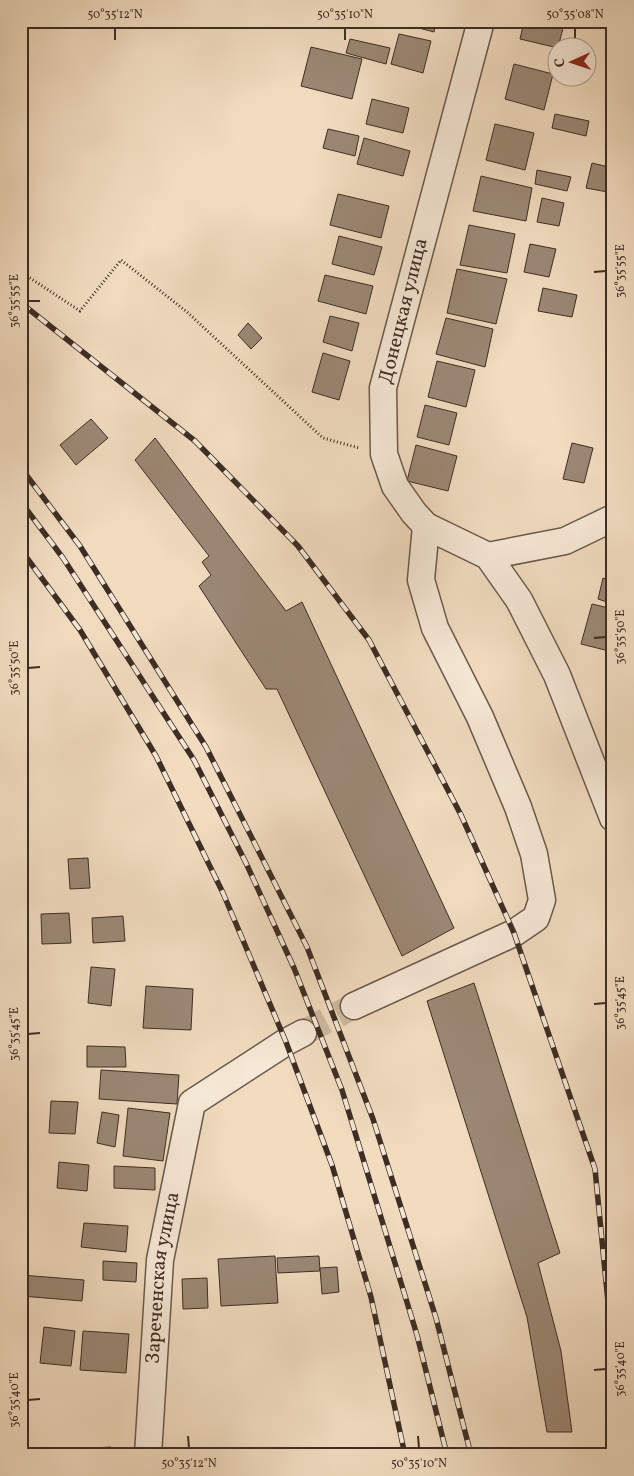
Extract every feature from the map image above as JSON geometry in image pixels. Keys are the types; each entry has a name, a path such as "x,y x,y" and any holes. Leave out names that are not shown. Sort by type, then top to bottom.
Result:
{"street":[{"name":"Донецкая улица","path":"480,21 383,388 384,454 395,486 414,513 426,526 488,556"},
{"path":"613,518 564,541 488,556 519,600 557,675 613,818"},
{"path":"354,1006 514,933 536,918 542,900 534,854 518,807 480,717 435,628 421,580 426,526"},
{"name":"Зареченская улица","path":"148,1455 160,1260 192,1103 302,1033"}],"path":[{"path":"21,272 80,311 121,260 187,312 323,438 384,454"}],"building":[{"path":"401,21 436,21 434,32 400,23"},
{"path":"524,21 553,21 564,24 560,38 546,38 546,45 520,39"},
{"path":"591,21 613,21 613,25"},
{"path":"399,34 431,41 423,73 391,64"},
{"path":"350,39 390,48 386,64 346,53"},
{"path":"311,47 362,59 352,99 301,86"},
{"path":"514,64 546,72 546,88 550,88 544,110 505,99"},
{"path":"372,99 409,108 403,133 366,124"},
{"path":"555,114 589,121 586,136 552,128"},
{"path":"495,124 534,133 525,170 486,160"},
{"path":"328,129 359,136 355,156 323,148"},
{"path":"364,138 410,151 403,176 357,164"},
{"path":"592,163 613,168 613,193 586,188"},
{"path":"537,170 571,177 567,191 535,184"},
{"path":"481,176 532,188 526,221 473,211"},
{"path":"338,194 389,206 381,238 330,225"},
{"path":"542,198 564,203 559,226 537,222"},
{"path":"469,225 515,234 507,273 460,265"},
{"path":"339,236 382,247 374,275 332,264"},
{"path":"530,244 556,249 549,277 524,272"},
{"path":"457,269 507,279 496,324 447,313"},
{"path":"325,275 373,286 366,314 318,301"},
{"path":"543,288 577,295 572,317 538,311"},
{"path":"330,316 359,323 352,351 323,342"},
{"path":"446,318 493,329 485,367 436,354"},
{"path":"248,323 262,338 251,349 238,335"},
{"path":"323,353 350,361 339,400 312,392"},
{"path":"437,361 475,370 466,407 428,397"},
{"path":"425,405 457,413 449,445 417,437"},
{"path":"91,419 108,438 76,465 60,445"},
{"path":"155,438 286,611 302,602 454,928 402,956 277,689 266,689 199,586 211,575 202,562 209,556 135,460"},
{"path":"572,443 593,448 584,483 563,479"},
{"path":"416,445 457,456 448,491 407,481"},
{"path":"603,578 613,581 613,604 598,599"},
{"path":"592,604 613,609 613,652 581,644"},
{"path":"88,858 90,888 70,889 68,859"},
{"path":"69,913 71,943 42,944 41,914"},
{"path":"123,916 125,941 93,943 92,918"},
{"path":"91,967 115,969 111,1006 88,1003"},
{"path":"474,983 560,1253 538,1263 561,1351 572,1432 547,1432 527,1317 427,1001"},
{"path":"146,986 193,989 191,1030 143,1028"},
{"path":"87,1046 125,1047 126,1067 87,1067"},
{"path":"101,1070 179,1075 177,1104 99,1099"},
{"path":"51,1101 78,1102 75,1134 49,1133"},
{"path":"128,1108 170,1113 163,1161 123,1156"},
{"path":"102,1112 119,1115 115,1147 97,1143"},
{"path":"59,1162 89,1165 87,1191 57,1188"},
{"path":"114,1166 155,1168 155,1190 114,1188"},
{"path":"84,1223 128,1226 126,1252 81,1247"},
{"path":"275,1256 278,1303 221,1306 218,1259"},
{"path":"319,1256 320,1271 278,1273 277,1258"},
{"path":"103,1261 137,1263 136,1282 103,1280"},
{"path":"337,1267 339,1292 322,1294 320,1268"},
{"path":"21,1275 84,1280 82,1301 21,1296"},
{"path":"207,1278 208,1308 183,1309 182,1279"},
{"path":"44,1327 75,1331 71,1366 40,1363"},
{"path":"83,1331 129,1334 126,1373 80,1370"},
{"path":"111,1447 112,1455 75,1455 75,1449"}],"tunnel":[{"path":"303,1033 354,1006"}],"railway":[{"path":"21,303 195,441 298,546 369,640 461,815 514,933 595,1169 613,1353"},
{"path":"21,468 80,546 206,747 307,947 373,1119 436,1318 471,1455"},
{"path":"21,502 63,558 194,760 246,863 294,968 342,1090 417,1335 447,1455"},
{"path":"21,550 80,630 156,756 223,893 286,1042 332,1165 371,1297 405,1455"}]}
